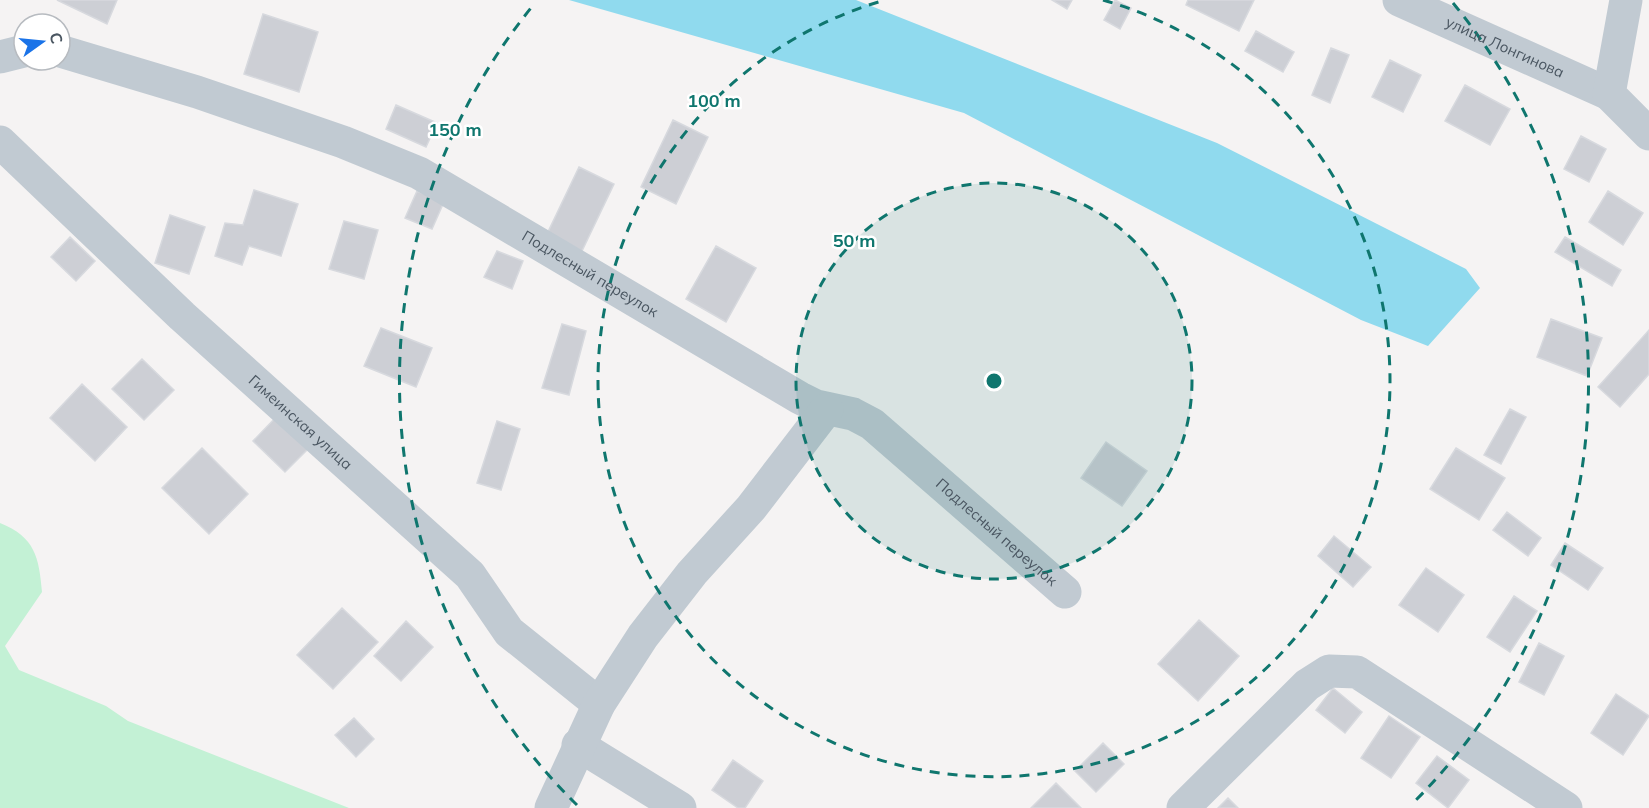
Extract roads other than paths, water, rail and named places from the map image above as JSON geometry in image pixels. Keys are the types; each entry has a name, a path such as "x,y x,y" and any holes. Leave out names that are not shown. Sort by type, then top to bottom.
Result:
{"street":[{"name":"улица Лонгинова","path":"1399,0 1609,94 1649,134"},
{"path":"1609,94 1626,0"},
{"name":"Подлесный переулок","path":"72,55 208,96 343,142 419,173 800,398 827,409 852,414 872,424 1065,592"},
{"name":"Гимеинская улица","path":"0,142 182,316 471,575 509,632 599,704"},
{"path":"551,808 578,745 599,704 637,644 671,599 751,508 827,409"},
{"path":"1183,808 1307,684 1329,671 1357,672 1566,808"},
{"path":"578,745 680,808"}],"water":[{"path":"569,0 856,0 1217,143 1466,269 1480,288 1428,346 1361,320 964,113"}]}
